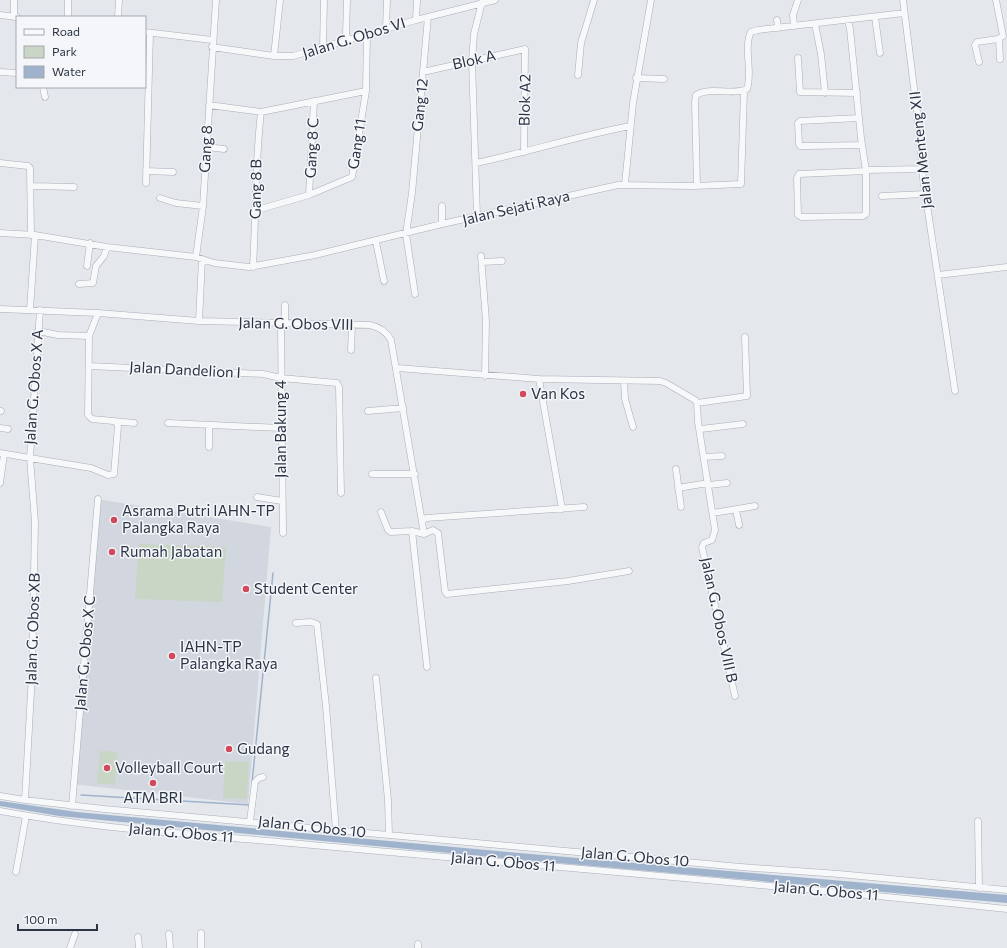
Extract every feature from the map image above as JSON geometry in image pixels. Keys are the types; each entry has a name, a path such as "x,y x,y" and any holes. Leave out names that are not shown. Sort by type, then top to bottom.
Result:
{"street":[{"path":"0,15 16,17 14,0"},
{"path":"68,0 68,16"},
{"path":"118,16 119,0"},
{"name":"Gang 8","path":"196,258 203,206 212,43 216,0"},
{"path":"274,56 280,0"},
{"path":"323,48 324,0"},
{"path":"347,0 346,36 349,40"},
{"path":"386,29 387,0"},
{"path":"416,20 417,0"},
{"name":"Jalan G. Obos VI","path":"148,33 212,43 274,56 293,56 416,20 482,2 495,0"},
{"path":"578,75 581,42 594,0"},
{"path":"625,184 636,78 651,0"},
{"path":"794,26 794,11 798,0"},
{"name":"Jalan Menteng XII","path":"903,0 918,120 925,194 955,391"},
{"path":"996,0 1003,36 1000,39 1000,58"},
{"path":"477,216 472,61 474,34 482,2"},
{"path":"697,186 696,95 702,92 744,91 747,89 749,84 750,34 758,30 904,13"},
{"path":"875,16 880,53"},
{"name":"Gang 12","path":"415,294 406,234 412,193 428,17"},
{"path":"777,20 778,28"},
{"path":"848,20 866,171 865,216 802,217 798,215 797,178 799,174 866,171 922,169"},
{"path":"815,24 821,54 825,93"},
{"path":"146,183 148,137 148,33"},
{"name":"Gang 11","path":"257,210 310,195 352,177 366,91 367,34"},
{"path":"978,62 977,42 1000,39"},
{"name":"Blok A","path":"423,72 525,48"},
{"name":"Blok A2","path":"524,152 525,48"},
{"path":"798,58 800,92 857,92"},
{"path":"0,72 16,73"},
{"path":"636,78 664,79"},
{"path":"43,88 45,97"},
{"path":"209,105 261,112 366,91"},
{"name":"Jalan Sejati Raya","path":"0,233 33,235 90,243 107,247 196,258 234,266 253,267 376,242 442,224 625,184 697,186 741,184 744,91"},
{"name":"Gang 8 C","path":"310,195 314,101"},
{"name":"Gang 8 B","path":"253,267 257,210 257,149 261,112"},
{"path":"859,118 800,121 798,123 799,144 800,146 862,145"},
{"path":"476,163 524,152 588,134 630,126"},
{"path":"206,147 224,149"},
{"path":"0,163 28,166 31,170 33,235 30,310"},
{"path":"146,171 173,172"},
{"path":"32,186 74,187"},
{"path":"882,196 925,194"},
{"path":"160,198 176,203 203,206"},
{"path":"442,206 442,224"},
{"path":"376,242 384,281"},
{"path":"87,266 90,243"},
{"path":"78,284 94,283 96,266 104,256 107,247"},
{"path":"199,321 202,259"},
{"path":"485,376 486,321 482,259 502,261"},
{"path":"938,275 1007,267"},
{"name":"Jalan Bakung 4","path":"283,534 282,378 283,324 285,305"},
{"name":"Jalan G. Obos VIII","path":"0,309 98,313 199,321 374,326 387,334 391,340 397,368 424,534"},
{"name":"Jalan G. Obos X A","path":"2,453 30,458 40,310"},
{"path":"98,313 90,336 88,415 92,419 134,424"},
{"path":"351,350 352,325"},
{"path":"38,331 58,335 90,336"},
{"path":"397,368 538,379 660,381 691,397 697,403 747,396 745,337"},
{"name":"Jalan Dandelion I","path":"89,366 263,374 282,378 334,382 339,385 341,493"},
{"path":"538,379 562,509"},
{"path":"624,381 625,399 632,427"},
{"name":"Jalan G. Obos VIII B","path":"697,403 715,534 712,540 704,543 702,547 735,696"},
{"path":"368,411 403,408"},
{"path":"30,458 96,470 108,475 114,474 118,426 116,422"},
{"path":"168,423 282,428"},
{"path":"700,429 743,424"},
{"path":"208,425 209,447"},
{"path":"0,428 8,429"},
{"path":"0,483 2,453"},
{"path":"704,457 722,456"},
{"name":"Jalan G. Obos XB","path":"25,800 32,674 36,522 30,458"},
{"path":"676,469 681,507"},
{"path":"372,474 415,474"},
{"path":"678,488 727,483"},
{"path":"257,497 282,501"},
{"name":"Jalan G. Obos X C","path":"72,806 98,500"},
{"path":"713,513 756,506"},
{"path":"422,521 426,518 584,507"},
{"path":"736,510 739,524"},
{"path":"381,512 388,530 394,533 412,531 424,534 433,530 439,534 444,591 449,595 568,581 629,571"},
{"path":"412,531 427,666"},
{"path":"296,623 311,622 317,624 326,706 336,831"},
{"path":"376,678 390,835"},
{"path":"250,821 255,782 259,778 263,777"},
{"name":"Jalan G. Obos 10","path":"0,796 72,806 250,821 336,831 1007,890"},
{"name":"Jalan G. Obos 11","path":"0,811 26,816 150,831 508,864 632,873 1007,909"},
{"path":"16,872 26,816"},
{"path":"978,821 979,888"},
{"path":"201,933 201,948"},
{"path":"70,948 75,934"},
{"path":"169,934 170,948"},
{"path":"138,937 139,948"}],"shaded area":[{"name":"IAHN-TP Palangka Raya","path":"97,499 271,527 248,804 73,784"}],"green space":[{"path":"139,544 226,547 222,602 135,599"},
{"name":"Volleyball Court","path":"100,751 117,752 115,785 97,783"},
{"path":"225,761 249,762 247,799 223,798"}],"water":[{"path":"0,801 77,812 508,852 1007,895 1007,903 513,859 59,816 0,806"}],"waterway":[{"path":"252,783 273,573"},
{"path":"81,795 250,805"}],"place":[{"name":"Van Kos","path":"523,394"},
{"name":"Asrama Putri IAHN-TP Palangka Raya","path":"114,520"},
{"name":"Rumah Jabatan","path":"112,552"},
{"name":"Student Center","path":"246,589"},
{"name":"IAHN-TP Palangka Raya","path":"172,656"},
{"name":"Gudang","path":"229,749"},
{"name":"Volleyball Court","path":"107,768"},
{"name":"ATM BRI","path":"153,783"}]}
